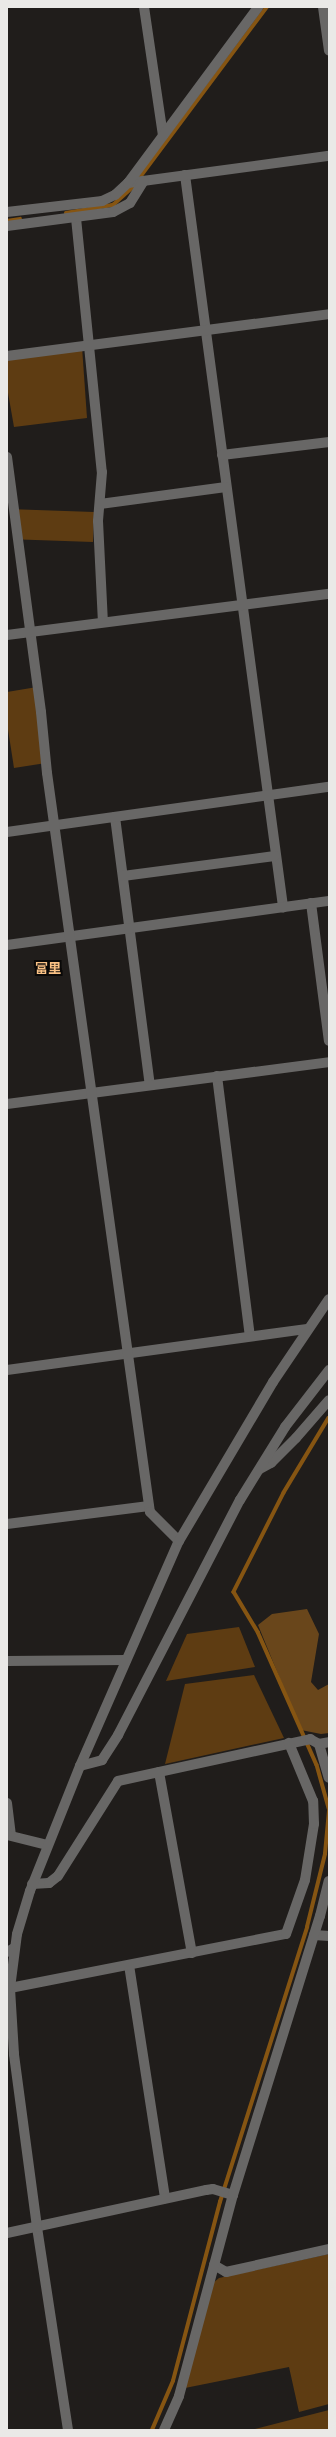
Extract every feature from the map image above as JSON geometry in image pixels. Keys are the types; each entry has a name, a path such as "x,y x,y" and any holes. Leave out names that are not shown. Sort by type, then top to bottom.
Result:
{"street":[{"path":"144,7 163,136"},
{"path":"7,226 113,212 130,203 137,181 163,136 258,7"},
{"path":"323,7 329,51"},
{"path":"7,212 102,201 115,195 137,181 329,156"},
{"path":"185,175 266,796 283,907"},
{"path":"76,218 91,346 96,425 102,472 98,521 103,622"},
{"path":"7,356 205,332 329,314"},
{"path":"222,455 329,442"},
{"path":"7,457 10,506 30,632 126,1352 149,1506 150,1512 179,1541"},
{"path":"100,504 226,488"},
{"path":"7,635 329,594"},
{"path":"7,832 329,787"},
{"path":"115,817 150,1085"},
{"path":"123,876 275,856"},
{"path":"7,945 329,901"},
{"path":"312,904 329,1041"},
{"path":"7,1104 329,1062"},
{"path":"217,1076 250,1336"},
{"path":"68,2430 37,2227 14,2054 10,1988 10,1950 47,1845 126,1660 179,1541 307,1329 329,1299"},
{"path":"7,1370 126,1352 307,1329"},
{"path":"80,1766 102,1760 118,1735 240,1500 285,1427 329,1370"},
{"path":"258,1471 271,1463 296,1438 329,1400"},
{"path":"7,1524 149,1506"},
{"path":"7,1661 126,1660"},
{"path":"32,1884 49,1883 58,1876 118,1781 310,1739 319,1744 329,1742"},
{"path":"10,1988 286,1934 306,1880 314,1824 313,1801 289,1743"},
{"path":"319,1744 329,1778"},
{"path":"159,1772 192,1953"},
{"path":"7,1803 9,1834 47,1845"},
{"path":"164,2430 179,2396 233,2195 314,1935 329,1881"},
{"path":"314,1935 329,1936"},
{"path":"129,1965 165,2198"},
{"path":"7,2233 165,2198 214,2189 233,2195"},
{"path":"214,2265 226,2272 329,2249"}],"shaded area":[{"path":"82,347 87,418 14,427 7,387 7,356"},
{"path":"15,509 94,512 93,542 14,539"},
{"path":"37,687 46,763 14,768 7,723 7,692"},
{"path":"307,1609 319,1634 311,1682 318,1690 329,1684 329,1733 321,1734 301,1730 258,1625 272,1614"},
{"path":"239,1627 255,1667 166,1681 187,1634"},
{"path":"254,1675 284,1738 165,1764 185,1684"},
{"path":"329,2254 329,2404 299,2412 289,2367 185,2388 213,2283 219,2278"},
{"path":"329,2410 329,2430 255,2429"}],"waterway":[{"path":"138,180 267,7"},
{"path":"66,213 113,205 135,185"},
{"path":"7,221 20,219"},
{"path":"329,1418 284,1493 234,1592 258,1632 317,1765 329,1808"},
{"path":"152,2430 173,2381 220,2202 307,1927 325,1854 329,1811"}],"district":[{"name":"富里","path":"48,969"}]}
